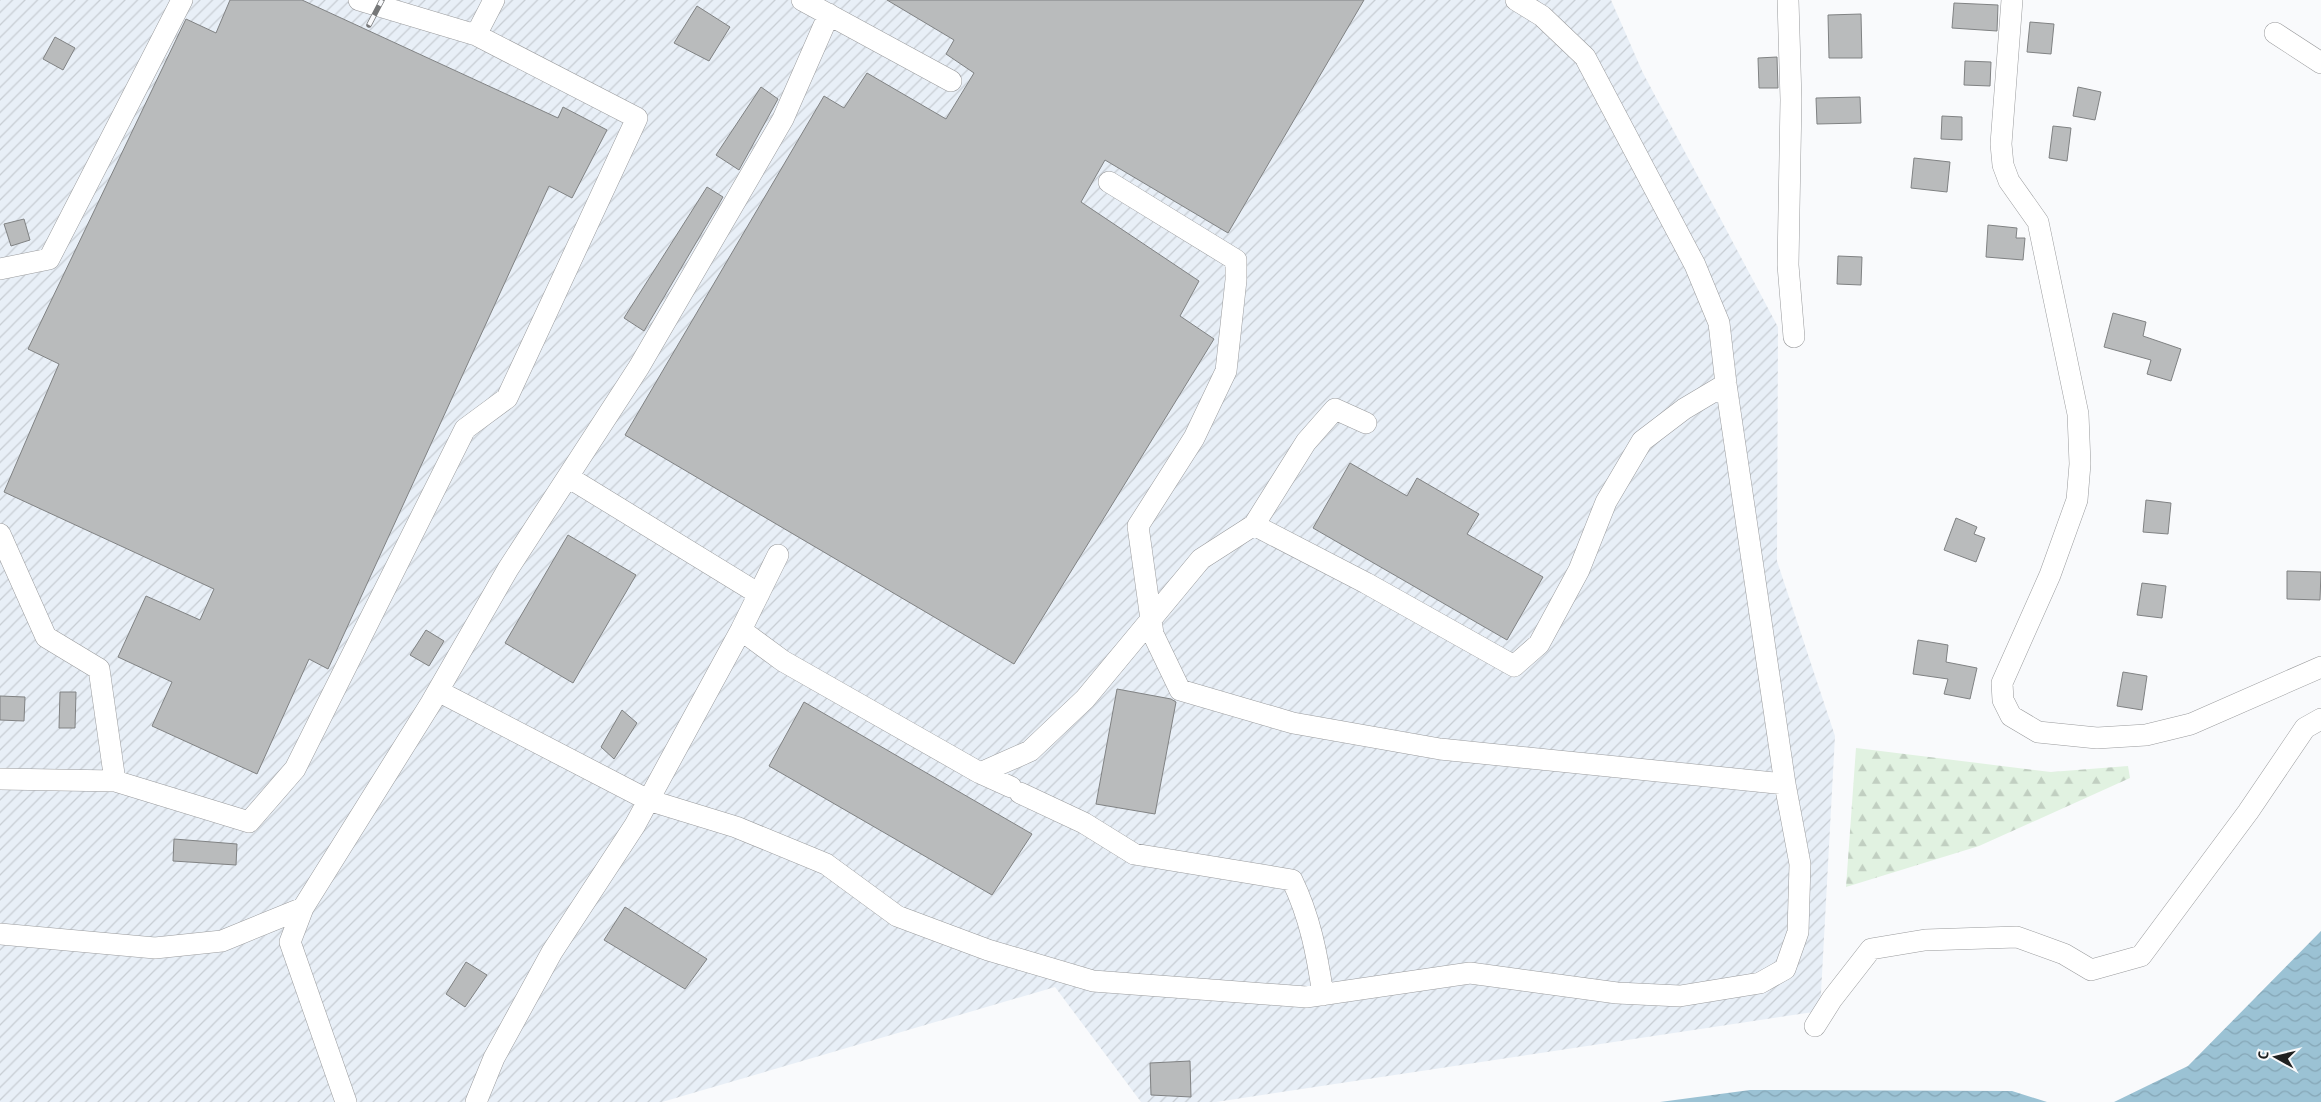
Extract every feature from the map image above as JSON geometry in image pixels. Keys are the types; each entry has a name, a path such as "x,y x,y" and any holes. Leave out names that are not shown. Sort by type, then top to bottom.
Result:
{"street":[{"path":"0,269 49,259 182,0"},
{"path":"0,779 115,781 249,822 295,768 465,429 507,398 637,118 476,35 359,0"},
{"path":"476,35 494,0"},
{"path":"802,0 951,81"},
{"path":"438,691 648,800 736,827 826,864 896,916 988,950 1093,981 1306,997 1470,973 1535,980 1617,993 1680,996 1760,983 1784,969 1798,932 1800,864 1785,784 1726,384 1719,323 1696,265 1585,57 1542,16 1516,0"},
{"path":"1788,0 1791,119 1788,265 1794,337"},
{"path":"2012,0 2000,144 2003,165 2009,181 2038,222 2078,414 2080,464 2077,500 2050,575 2002,683 2003,700 2012,716 2038,732 2097,738 2146,735 2191,724 2321,667"},
{"path":"346,1102 290,942 302,908 438,691 508,569 640,367 783,119 829,14"},
{"path":"2275,33 2321,63"},
{"path":"1109,182 1236,260 1236,280 1226,371 1194,438 1138,526 1153,634 1180,690 1293,723 1440,749 1785,784"},
{"path":"1254,525 1366,583 1514,666 1539,644 1579,570 1606,502 1642,442 1684,409 1726,384"},
{"path":"980,773 1030,751 1085,699 1201,559 1254,525 1306,442 1335,409 1366,424"},
{"path":"568,477 759,594"},
{"path":"0,534 46,637 99,669 115,781"},
{"path":"476,1102 494,1058 552,952 635,825 741,630 778,555"},
{"path":"741,630 783,661 980,773 1084,823 1134,854 1292,880 1304,904 1315,944 1323,995"},
{"path":"1815,1026 1832,1000 1871,950 1925,940 2017,937 2064,954 2091,970 2141,956 2248,812 2305,728 2321,719"},
{"path":"0,934 155,948 222,941 302,908"}],"shaded area":[{"path":"0,0 1611,0 1643,73 1778,327 1777,561 1835,736 1820,1011 1216,1102 1141,1102 1055,987 662,1102 0,1102"}],"green space":[{"path":"1856,748 2051,772 2128,766 2130,778 1979,846 1846,887"}],"water":[{"path":"2321,931 2321,1102 2114,1102 2188,1066"},
{"path":"1750,1090 2012,1091 2047,1102 1660,1102"}],"building":[{"path":"230,0 302,0 558,118 563,107 607,130 572,198 549,186 328,669 309,659 257,774 152,726 172,682 118,657 146,596 200,620 214,589 4,492 59,364 28,349 186,19 216,33"},
{"path":"887,0 1364,0 1228,233 1105,160 1081,202 1199,281 1180,316 1214,339 1014,664 625,435 824,96 844,108 867,73 946,119 974,73 946,54 954,40"},
{"path":"1954,3 1998,5 1997,31 1952,28"},
{"path":"697,6 730,27 709,61 674,43"},
{"path":"1861,14 1862,58 1829,58 1828,15"},
{"path":"2030,22 2054,24 2051,54 2027,52"},
{"path":"55,37 75,48 63,70 43,59"},
{"path":"1777,57 1778,88 1759,88 1758,58"},
{"path":"1965,61 1991,62 1990,86 1964,85"},
{"path":"761,87 778,99 739,170 716,155"},
{"path":"2078,87 2101,92 2095,120 2073,116"},
{"path":"1860,97 1861,123 1817,124 1816,98"},
{"path":"1942,116 1962,117 1962,140 1941,139"},
{"path":"2053,126 2071,128 2067,161 2049,158"},
{"path":"1914,158 1950,162 1947,192 1911,188"},
{"path":"707,187 723,197 644,331 624,318"},
{"path":"24,219 30,240 11,246 4,224"},
{"path":"1988,225 2017,228 2016,238 2025,238 2023,260 1986,257"},
{"path":"1838,256 1862,257 1861,285 1837,284"},
{"path":"2113,313 2146,322 2143,336 2181,349 2171,381 2147,374 2151,360 2104,347"},
{"path":"1350,463 1407,496 1417,478 1479,514 1467,534 1543,577 1507,640 1313,528"},
{"path":"2146,500 2171,503 2168,534 2143,532"},
{"path":"1956,518 1977,527 1974,534 1985,538 1976,562 1944,550"},
{"path":"568,535 636,575 573,683 505,643"},
{"path":"2287,571 2321,572 2320,600 2287,599"},
{"path":"2142,583 2166,586 2162,618 2137,615"},
{"path":"426,630 444,641 429,666 410,655"},
{"path":"1918,640 1948,645 1946,662 1977,668 1970,699 1944,694 1948,679 1913,674"},
{"path":"2123,672 2147,676 2142,710 2117,706"},
{"path":"1117,689 1171,699 1176,702 1155,814 1096,804"},
{"path":"60,692 76,692 75,728 59,728"},
{"path":"0,696 25,697 24,721 0,720"},
{"path":"804,702 1032,834 992,895 769,766"},
{"path":"622,710 637,723 614,759 601,747"},
{"path":"174,839 237,844 236,865 173,861"},
{"path":"625,907 707,959 685,989 604,940"},
{"path":"466,962 487,975 465,1007 446,994"},
{"path":"1190,1061 1191,1097 1151,1095 1150,1063"}],"railway":[{"path":"369,25 382,0"}]}
